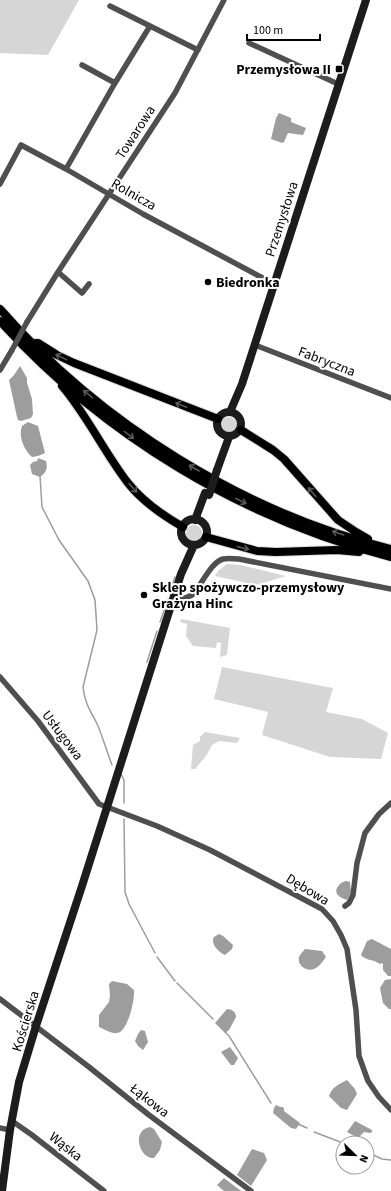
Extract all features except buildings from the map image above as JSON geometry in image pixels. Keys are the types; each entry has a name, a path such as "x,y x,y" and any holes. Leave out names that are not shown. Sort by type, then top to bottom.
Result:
{"main road":[{"name":"Przemysłowa","path":"233,413 366,0"},
{"path":"0,309 44,354 99,403 143,435 196,469 279,510 390,553"},
{"path":"0,321 27,350 55,376 139,442 169,462 253,508 304,529 352,546 390,553"},
{"path":"33,343 38,343 57,355 74,363 218,419"},
{"path":"55,376 128,483 153,508 182,527"},
{"path":"233,413 239,417 242,423 241,430 236,435 225,436 218,429 218,419 221,415 233,413"},
{"path":"241,430 273,450 284,459 338,520 390,553"},
{"path":"198,521 215,469 219,450 225,436"},
{"path":"188,521 198,521 206,527 207,534 201,543 191,544 183,538 182,527 188,521"},
{"path":"206,537 257,551 276,552 337,550 390,553"},
{"path":"174,596 191,544"},
{"name":"Kościerska","path":"2,1191 10,1130 19,1082 174,596"}],"street":[{"name":"Towarowa","path":"0,370 27,322 58,272 175,93 224,0"},
{"path":"110,6 198,50"},
{"path":"66,169 115,83 150,26"},
{"path":"249,44 338,84"},
{"path":"82,65 115,83"},
{"name":"Rolnicza","path":"0,184 21,146 66,169 143,214 274,284"},
{"path":"58,272 82,293 89,284"},
{"name":"Fabryczna","path":"255,345 391,398"},
{"path":"174,596 182,599 192,595 215,564 224,559 230,558 391,589"},
{"name":"Usługowa","path":"0,677 38,721 99,804 106,806"},
{"path":"345,906 349,904 353,895 356,868 365,833 379,814 391,802"},
{"name":"Dębowa","path":"106,806 157,826 210,850 322,909 333,921 347,949 356,1010 359,1056 368,1080 379,1097 391,1110"},
{"name":"Łąkowa","path":"0,999 149,1115 252,1191"},
{"name":"Wąska","path":"12,1122 32,1135 104,1191"},
{"path":"0,1128 10,1130"}],"shaded area":[{"path":"0,0 79,0 48,55 0,53"},
{"path":"279,113 291,118 291,122 306,128 303,135 288,133 284,142 282,143 271,139 276,118"},
{"path":"20,366 27,378 32,399 33,414 31,418 21,421 18,420 17,417 9,380"},
{"path":"229,417 235,419 237,425 235,431 229,433 223,431 221,425 223,419"},
{"path":"28,422 38,426 45,453 38,456 32,457 26,451 22,443 22,426"},
{"path":"38,458 46,461 47,464 44,474 40,477 32,474 30,465 37,461"},
{"path":"194,525 200,527 202,533 200,539 194,541 188,539 186,533 188,527"},
{"path":"227,564 241,565 286,576 256,585 215,576 218,571"},
{"path":"181,619 230,628 227,655 220,657 221,643 217,642 216,648 193,646 186,636 187,624 180,622"},
{"path":"222,667 333,688 326,712 362,719 388,733 381,759 330,757 262,735 268,712 214,699"},
{"path":"205,732 240,738 237,743 219,741 212,745 206,756 195,769 191,769 193,745 200,741 200,737"},
{"path":"346,881 350,882 351,893 347,900 339,896 336,892 338,886"},
{"path":"219,934 233,945 232,949 225,955 218,950 213,942 214,937"},
{"path":"372,939 391,949 391,976 388,976 383,970 382,963 380,964 361,955 367,941"},
{"path":"305,949 322,951 326,957 316,968 308,970 301,966 299,960 299,956"},
{"path":"391,979 391,1009 389,1009 383,1003 380,988 385,980"},
{"path":"112,981 127,984 134,990 130,1014 124,1027 117,1033 110,1032 99,1027 99,1015 109,1002 109,984"},
{"path":"227,1009 233,1011 236,1017 229,1030 225,1033 215,1023"},
{"path":"141,1030 145,1031 148,1042 143,1050 135,1041"},
{"path":"230,1047 238,1058 234,1065 231,1065 221,1052"},
{"path":"347,1080 355,1089 357,1094 347,1110 341,1108 329,1096 334,1088"},
{"path":"276,1105 283,1107 284,1111 300,1123 296,1129 291,1128 273,1113"},
{"path":"355,1121 372,1130 370,1133 364,1132 361,1135 352,1135 347,1132"},
{"path":"150,1127 154,1129 162,1142 160,1150 154,1158 144,1154 139,1144 140,1133 144,1129"},
{"path":"252,1149 264,1153 267,1160 251,1186 237,1175"},
{"path":"224,1178 241,1191 224,1191 217,1185"}],"waterway":[{"path":"40,476 42,507 59,540 88,581 95,600 97,630 83,687 87,703 98,726 112,765"},
{"path":"170,591 175,577"},
{"path":"160,622 168,599"},
{"path":"147,662 157,631"},
{"path":"121,774 124,780 124,803"},
{"path":"124,819 125,892 129,904 155,953"},
{"path":"157,957 175,981"},
{"path":"177,983 213,1019"},
{"path":"225,1032 271,1103"},
{"path":"298,1124 307,1128"},
{"path":"314,1132 335,1140"},
{"path":"375,1156 382,1159 391,1160"}],"place":[{"name":"Przemysłowa II","path":"339,69"},
{"name":"Biedronka","path":"208,282"},
{"name":"Sklep spożywczo-przemysłowy Grażyna Hinc","path":"144,595"}]}
